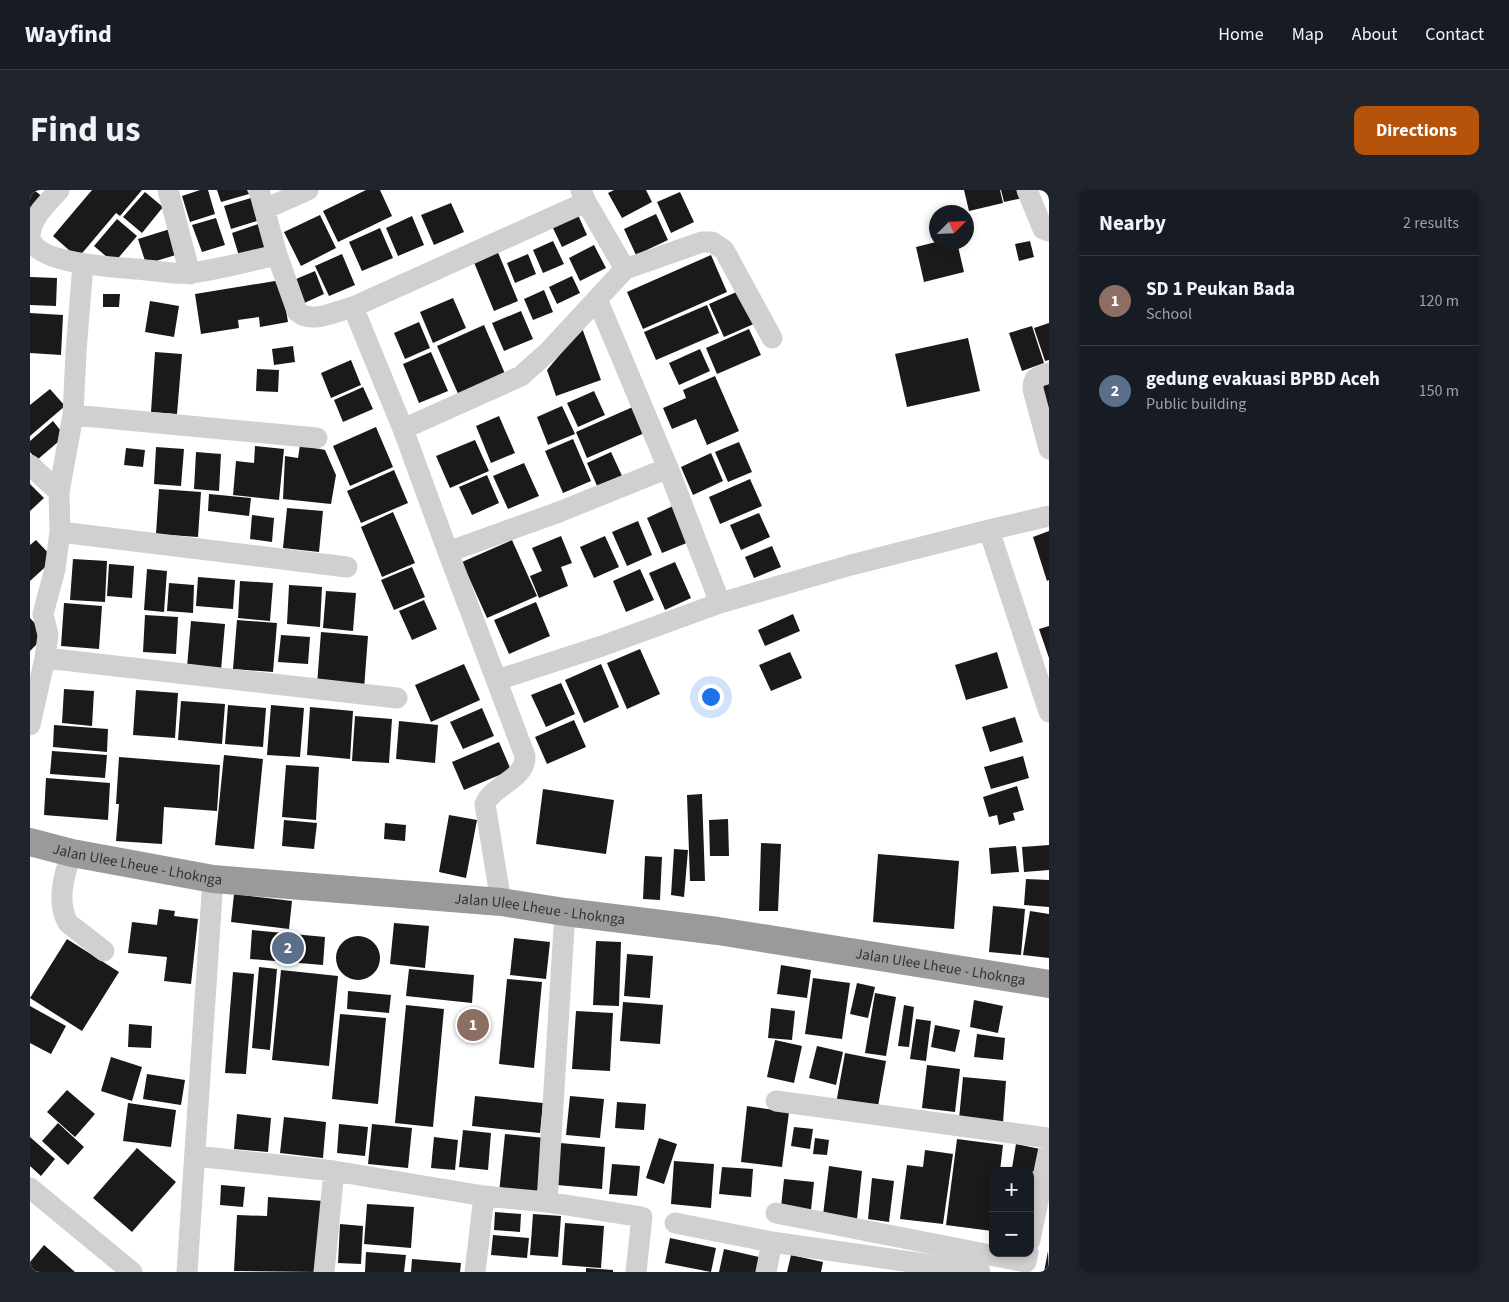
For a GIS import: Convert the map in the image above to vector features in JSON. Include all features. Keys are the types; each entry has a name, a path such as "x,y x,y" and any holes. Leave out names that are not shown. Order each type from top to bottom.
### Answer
{"highway":[{"name":"Jalan Ulee Lheue - Lhoknga","path":"30,842 72,853 213,879 501,902 718,931 1049,984"}],"street":[{"path":"59,190 35,217 30,227 30,238 36,248 48,255 83,264 190,274 277,255"},
{"path":"168,190 190,274"},
{"path":"308,190 262,200 277,255 297,311 301,316 318,317 353,307 583,196 625,269"},
{"path":"1028,190 1030,201 1043,229 1049,232"},
{"path":"403,429 521,376 549,351 625,269 692,245 712,242 724,250 772,338"},
{"path":"31,718 45,658 48,635 37,608 54,568 60,532 59,492 73,415 83,264"},
{"path":"597,299 668,468 720,603"},
{"path":"353,307 403,429 525,756 520,772 499,788 486,800 485,804 501,902"},
{"path":"1049,373 1036,378 1033,382 1033,390 1049,449"},
{"path":"73,415 317,438"},
{"path":"30,465 59,492"},
{"path":"448,552 559,512 668,468"},
{"path":"497,680 602,646 720,603 851,565 1049,516"},
{"path":"989,530 1048,704"},
{"path":"60,532 347,567"},
{"path":"45,658 397,698"},
{"path":"72,853 62,880 62,901 65,919 104,951"},
{"path":"187,1272 213,879"},
{"path":"547,1202 565,912"},
{"path":"776,1101 1049,1138"},
{"path":"1034,1221 1049,1148"},
{"path":"194,1156 334,1171 484,1196 547,1202 642,1217 636,1272"},
{"path":"324,1272 334,1171"},
{"path":"30,1188 132,1272"},
{"path":"475,1272 484,1196"},
{"path":"776,1213 989,1255"},
{"path":"675,1223 878,1265 980,1272"},
{"path":"766,1272 772,1242"},
{"path":"1000,1257 1026,1262 1027,1257"}],"building":[{"path":"30,190 34,190 44,198 30,215"},
{"path":"92,190 142,190 120,216 116,213 78,258 53,236"},
{"path":"200,190 208,190 215,214 190,222 182,196"},
{"path":"217,190 247,190 249,194 221,202"},
{"path":"366,190 380,190 392,216 338,242 323,211"},
{"path":"614,190 646,190 652,202 622,218 608,193"},
{"path":"964,190 1000,190 1003,203 974,210 974,205 968,205"},
{"path":"1001,190 1026,190 1028,197 1004,202"},
{"path":"145,192 163,207 142,233 123,217"},
{"path":"680,192 694,222 671,233 657,202"},
{"path":"251,198 257,221 231,229 224,206"},
{"path":"451,203 464,232 434,245 421,215"},
{"path":"656,214 668,240 636,255 624,229"},
{"path":"320,215 336,248 301,266 284,232"},
{"path":"578,215 587,235 562,247 552,226"},
{"path":"412,216 424,245 398,256 386,228"},
{"path":"216,218 225,245 202,252 192,225"},
{"path":"117,219 137,236 114,263 94,246"},
{"path":"261,223 269,247 239,256 232,233"},
{"path":"380,228 393,258 362,271 349,242"},
{"path":"170,229 179,254 146,264 138,239"},
{"path":"553,241 564,264 543,273 533,250"},
{"path":"1030,241 1034,257 1019,261 1015,244"},
{"path":"929,244 929,250 959,250 964,272 924,282 916,247"},
{"path":"594,245 606,268 580,281 569,258"},
{"path":"497,250 518,301 494,311 473,260"},
{"path":"342,254 355,285 329,296 315,266"},
{"path":"528,254 536,274 515,283 507,263"},
{"path":"711,255 727,292 643,329 627,292"},
{"path":"315,271 324,294 300,305 289,282"},
{"path":"572,276 580,293 557,304 549,287"},
{"path":"30,277 57,278 56,306 30,305"},
{"path":"281,280 288,322 260,327 259,317 238,320 239,328 201,334 195,294"},
{"path":"544,290 553,312 533,320 524,299"},
{"path":"741,290 756,323 724,337 709,304"},
{"path":"103,294 120,294 119,307 103,307"},
{"path":"453,298 466,328 433,343 420,312"},
{"path":"150,301 179,306 174,337 145,332"},
{"path":"707,305 719,333 656,360 644,332"},
{"path":"521,311 533,339 504,351 492,323"},
{"path":"30,313 63,315 61,355 30,353"},
{"path":"419,322 430,348 405,359 394,333"},
{"path":"1049,323 1049,360 1045,361 1034,328"},
{"path":"484,325 506,376 459,396 437,346"},
{"path":"1032,326 1044,363 1022,371 1009,333"},
{"path":"582,328 601,380 556,396 547,370"},
{"path":"749,329 761,355 717,374 706,348"},
{"path":"968,338 980,391 907,407 895,354"},
{"path":"293,346 295,362 274,365 272,349"},
{"path":"700,349 710,371 679,385 669,363"},
{"path":"155,352 182,354 177,414 151,412"},
{"path":"431,352 448,391 419,403 403,364"},
{"path":"351,360 361,385 331,398 321,373"},
{"path":"257,369 279,370 278,392 256,391"},
{"path":"715,376 739,431 707,445 696,419 672,429 663,408 686,398 683,390"},
{"path":"1049,384 1049,410 1041,386"},
{"path":"363,387 373,409 343,422 334,400"},
{"path":"50,389 65,406 30,436 30,405"},
{"path":"594,391 605,415 578,427 567,403"},
{"path":"562,406 575,434 548,445 537,417"},
{"path":"635,406 647,432 587,458 576,432"},
{"path":"499,416 515,453 491,463 476,426"},
{"path":"53,421 65,436 37,460 30,452 30,441"},
{"path":"376,427 393,467 350,486 333,446"},
{"path":"573,439 591,481 563,493 545,451"},
{"path":"475,440 489,471 450,488 436,456"},
{"path":"739,442 752,472 728,482 715,452"},
{"path":"300,445 325,450 336,475 331,504 283,499 285,456 298,458"},
{"path":"255,446 284,449 279,500 233,495 236,461 254,463"},
{"path":"156,447 184,449 181,486 154,484"},
{"path":"126,448 145,450 143,467 124,465"},
{"path":"196,452 221,454 219,491 194,489"},
{"path":"611,452 623,478 598,488 587,463"},
{"path":"711,453 723,481 693,495 681,467"},
{"path":"524,463 539,496 508,509 493,476"},
{"path":"394,470 408,503 361,523 347,491"},
{"path":"487,475 499,503 472,515 459,487"},
{"path":"750,479 762,506 720,524 709,497"},
{"path":"30,484 44,498 30,511"},
{"path":"159,489 201,492 198,537 156,534"},
{"path":"209,494 251,498 249,516 208,511"},
{"path":"673,506 689,542 662,553 647,518"},
{"path":"287,508 323,511 319,552 283,548"},
{"path":"393,512 415,563 382,577 361,527"},
{"path":"759,513 770,537 741,550 730,525"},
{"path":"252,515 274,518 272,542 250,539"},
{"path":"638,521 652,555 627,566 612,532"},
{"path":"1049,531 1049,580 1047,581 1033,537"},
{"path":"561,536 572,563 561,567 568,586 539,598 530,576 542,571 532,548"},
{"path":"605,536 619,567 594,578 580,547"},
{"path":"36,540 54,559 30,581 30,545"},
{"path":"512,540 537,596 487,618 462,562"},
{"path":"772,546 781,567 754,578 745,557"},
{"path":"73,559 107,561 105,602 70,600"},
{"path":"675,562 691,598 665,610 649,573"},
{"path":"109,564 134,566 132,598 107,596"},
{"path":"412,567 425,597 394,610 381,580"},
{"path":"147,569 167,571 164,612 144,610"},
{"path":"640,569 654,600 626,612 613,581"},
{"path":"198,577 235,580 233,609 196,606"},
{"path":"240,581 273,583 270,621 238,618"},
{"path":"169,583 194,585 193,613 167,611"},
{"path":"289,585 322,587 320,627 287,624"},
{"path":"326,591 356,593 353,631 323,628"},
{"path":"424,600 437,629 412,640 399,611"},
{"path":"536,602 550,636 509,654 494,620"},
{"path":"64,603 102,606 99,649 61,646"},
{"path":"793,614 800,631 765,646 758,630"},
{"path":"145,615 178,617 176,654 143,652"},
{"path":"30,618 46,635 30,651"},
{"path":"237,620 277,623 273,672 233,669"},
{"path":"191,621 225,624 221,670 187,667"},
{"path":"1049,626 1049,658 1039,629"},
{"path":"321,632 368,636 364,689 317,685"},
{"path":"281,635 310,637 308,664 278,662"},
{"path":"640,649 660,694 627,709 607,663"},
{"path":"790,652 802,678 771,691 759,665"},
{"path":"997,652 1008,688 966,700 955,665"},
{"path":"464,664 480,700 431,722 415,685"},
{"path":"601,664 619,707 584,723 565,680"},
{"path":"561,683 575,714 546,727 531,695"},
{"path":"64,689 94,691 92,726 62,723"},
{"path":"136,690 178,693 175,738 133,735"},
{"path":"181,701 225,704 222,744 178,740"},
{"path":"228,705 266,708 263,747 225,744"},
{"path":"271,705 304,708 300,757 267,755"},
{"path":"310,707 353,711 350,759 307,755"},
{"path":"482,708 494,736 463,749 450,722"},
{"path":"355,716 392,719 389,763 352,761"},
{"path":"1015,717 1023,742 990,752 982,727"},
{"path":"574,720 586,747 547,764 535,737"},
{"path":"399,721 438,725 435,763 396,759"},
{"path":"54,725 108,729 107,752 53,747"},
{"path":"499,742 511,770 464,790 452,762"},
{"path":"52,751 107,755 105,778 50,774"},
{"path":"224,755 263,759 254,849 215,845"},
{"path":"1023,756 1029,778 991,789 984,767"},
{"path":"119,757 220,765 217,811 164,807 162,844 116,841 119,804 116,804"},
{"path":"286,765 319,767 316,820 282,817"},
{"path":"46,778 110,783 108,820 44,815"},
{"path":"1017,786 1024,810 1013,813 1015,820 999,825 997,815 989,817 983,797"},
{"path":"543,789 614,800 606,854 536,844"},
{"path":"702,794 705,881 690,881 687,795"},
{"path":"449,815 477,820 466,878 439,872"},
{"path":"728,819 729,856 710,856 709,820"},
{"path":"284,820 317,823 314,849 282,846"},
{"path":"385,823 406,825 405,841 384,839"},
{"path":"761,843 781,844 778,911 759,911"},
{"path":"1049,845 1049,870 1024,872 1022,847"},
{"path":"1016,846 1019,872 991,874 989,848"},
{"path":"674,849 688,850 684,897 671,895"},
{"path":"878,854 959,861 954,929 873,922"},
{"path":"645,856 662,857 660,900 643,899"},
{"path":"1026,879 1049,880 1049,907 1024,905"},
{"path":"234,894 292,901 289,929 231,922"},
{"path":"993,906 1025,909 1021,955 989,952"},
{"path":"159,909 175,911 174,916 198,919 191,984 164,981 167,957 128,953 132,922 157,925"},
{"path":"1030,911 1049,914 1049,958 1023,955"},
{"path":"394,923 429,926 425,968 390,964"},
{"path":"252,930 325,937 323,965 250,959"},
{"path":"362,936 374,942 379,949 379,967 374,974 367,979 354,980 346,977 339,970 336,954 339,946 346,939"},
{"path":"514,938 550,942 546,979 510,975"},
{"path":"67,939 119,972 82,1031 30,998"},
{"path":"596,941 621,942 619,1006 593,1005"},
{"path":"627,954 653,956 650,998 624,996"},
{"path":"781,965 811,970 807,998 777,994"},
{"path":"259,967 277,969 270,1050 252,1048"},
{"path":"409,969 474,975 472,1003 406,996"},
{"path":"281,970 338,976 329,1066 272,1060"},
{"path":"233,972 254,974 246,1074 225,1073"},
{"path":"813,978 850,983 842,1039 805,1034"},
{"path":"507,979 542,982 534,1068 499,1064"},
{"path":"857,983 875,987 868,1018 850,1014"},
{"path":"348,991 391,995 389,1013 347,1009"},
{"path":"875,993 896,997 886,1056 865,1053"},
{"path":"974,1000 1003,1006 998,1033 970,1027"},
{"path":"623,1002 663,1005 660,1044 620,1041"},
{"path":"406,1005 444,1009 433,1127 395,1123"},
{"path":"904,1005 914,1007 909,1047 898,1046"},
{"path":"30,1006 66,1026 51,1054 30,1043"},
{"path":"771,1008 795,1011 792,1040 768,1038"},
{"path":"576,1011 613,1013 610,1071 572,1069"},
{"path":"340,1014 386,1018 378,1104 332,1099"},
{"path":"916,1019 931,1021 926,1061 910,1059"},
{"path":"129,1024 152,1026 151,1048 128,1047"},
{"path":"935,1025 960,1030 955,1052 931,1047"},
{"path":"977,1034 1005,1038 1003,1060 974,1057"},
{"path":"775,1040 802,1046 794,1083 767,1077"},
{"path":"817,1046 843,1052 836,1085 809,1078"},
{"path":"845,1053 886,1061 877,1112 836,1104"},
{"path":"111,1057 142,1067 132,1101 101,1091"},
{"path":"927,1065 960,1069 955,1112 922,1108"},
{"path":"147,1074 185,1080 181,1105 143,1099"},
{"path":"963,1077 1006,1081 1003,1123 959,1119"},
{"path":"67,1090 95,1114 75,1137 47,1112"},
{"path":"475,1096 543,1103 540,1133 472,1126"},
{"path":"570,1096 604,1099 600,1138 566,1135"},
{"path":"617,1102 646,1104 644,1130 615,1128"},
{"path":"128,1103 176,1110 171,1147 123,1141"},
{"path":"747,1106 789,1112 782,1167 741,1162"},
{"path":"237,1114 271,1118 268,1152 234,1149"},
{"path":"284,1117 326,1122 323,1158 280,1153"},
{"path":"58,1123 84,1147 68,1165 42,1141"},
{"path":"339,1124 368,1127 365,1156 337,1153"},
{"path":"372,1124 412,1128 408,1168 368,1164"},
{"path":"794,1127 813,1129 810,1149 791,1146"},
{"path":"463,1130 491,1133 488,1170 459,1167"},
{"path":"505,1134 545,1138 539,1197 499,1193"},
{"path":"30,1137 55,1159 41,1176 30,1166"},
{"path":"434,1137 458,1140 455,1170 431,1168"},
{"path":"659,1138 677,1144 664,1184 646,1178"},
{"path":"815,1138 829,1140 827,1155 813,1154"},
{"path":"957,1139 1003,1145 1000,1167 989,1167 989,1231 946,1225"},
{"path":"560,1143 605,1147 602,1189 557,1185"},
{"path":"1016,1144 1045,1150 1041,1173 1034,1172 1034,1167 1012,1167"},
{"path":"137,1148 176,1182 132,1232 93,1198"},
{"path":"925,1150 953,1154 943,1224 900,1219 907,1165 923,1167"},
{"path":"674,1161 714,1164 711,1208 671,1204"},
{"path":"612,1164 640,1166 637,1196 609,1194"},
{"path":"829,1166 862,1171 857,1219 823,1215"},
{"path":"722,1167 753,1169 751,1197 719,1194"},
{"path":"872,1178 894,1181 889,1222 868,1219"},
{"path":"784,1179 814,1182 811,1210 781,1207"},
{"path":"221,1185 245,1187 243,1207 220,1205"},
{"path":"268,1197 324,1201 320,1272 234,1271 237,1215 267,1216"},
{"path":"367,1204 414,1207 411,1248 364,1244"},
{"path":"495,1212 521,1214 520,1232 494,1230"},
{"path":"533,1214 561,1216 558,1257 530,1255"},
{"path":"565,1223 604,1226 601,1268 562,1265"},
{"path":"340,1224 363,1226 361,1264 338,1263"},
{"path":"493,1235 529,1238 527,1258 491,1255"},
{"path":"670,1238 716,1248 711,1272 665,1263"},
{"path":"44,1245 75,1272 30,1272 30,1262"},
{"path":"724,1249 759,1257 756,1272 719,1272"},
{"path":"1048,1251 1049,1272 1044,1272"},
{"path":"366,1252 406,1255 404,1272 365,1272"},
{"path":"791,1255 823,1262 821,1272 787,1272"},
{"path":"412,1259 461,1263 460,1272 411,1272"},
{"path":"586,1268 613,1270 613,1272 586,1272"}],"place":[{"name":"gedung evakuasi BPBD Aceh","path":"288,948"},
{"name":"SD 1 Peukan Bada","path":"473,1025"}]}
